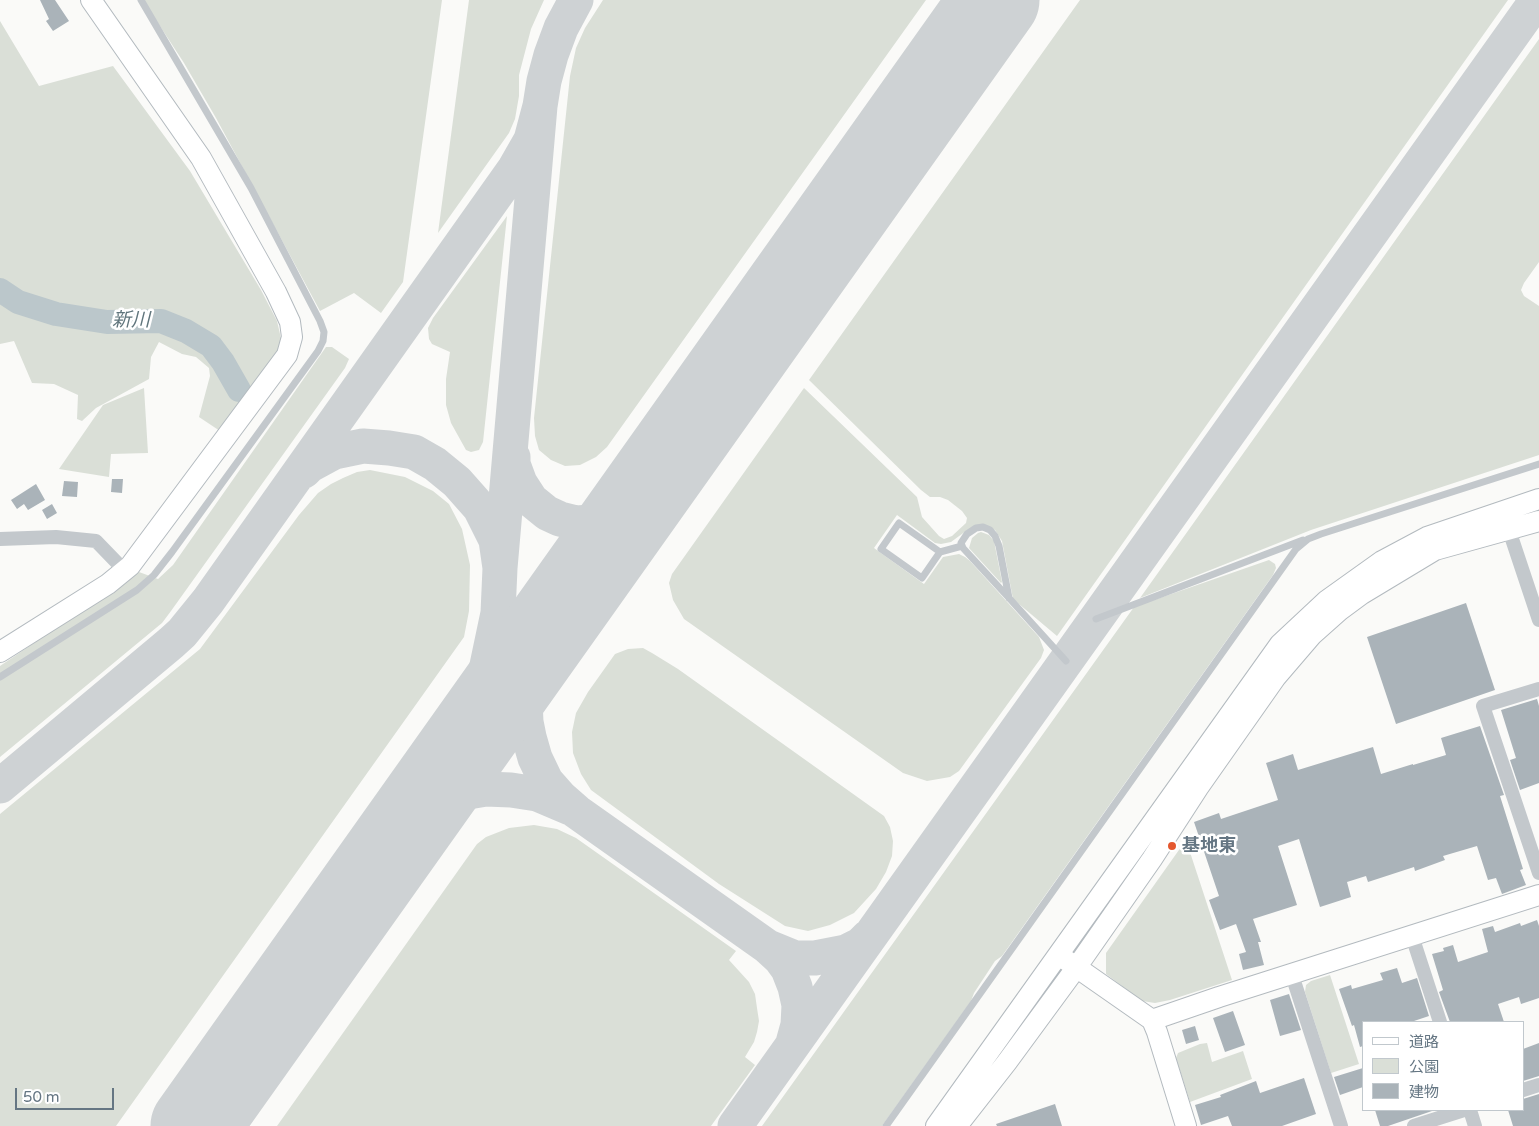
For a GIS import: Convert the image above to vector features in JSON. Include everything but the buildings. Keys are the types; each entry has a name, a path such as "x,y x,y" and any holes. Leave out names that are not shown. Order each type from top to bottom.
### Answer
{"street":[{"path":"0,652 108,584 138,556 287,355 292,337 290,322 276,292 201,158 91,0"},
{"path":"936,1126 1280,644 1326,601 1382,561 1427,537 1539,499"},
{"path":"957,1126 1076,968 1152,859 1198,788 1276,678 1312,635 1362,594 1435,550 1539,521"},
{"path":"1510,530 1539,620"},
{"path":"0,539 56,537 96,541 125,570"},
{"path":"1539,688 1483,706 1539,873"},
{"path":"1152,1020 1539,895"},
{"path":"1412,936 1440,1021"},
{"path":"1059,955 1152,1020 1186,1126"},
{"path":"1292,974 1341,1126"},
{"path":"1524,1090 1539,1085"},
{"path":"1414,1126 1461,1111"},
{"path":"1470,1111 1475,1126"}],"lane":[{"path":"0,677 137,590 154,575 323,342 324,332 320,321 252,188 141,0"},
{"path":"1096,619 1308,538 1539,464"},
{"path":"940,552 899,523 881,549 922,578 940,552 962,546"},
{"path":"1009,598 999,546 995,536 990,530 983,527 976,528 967,534 961,543 962,546 1009,598 1066,661"},
{"path":"886,1126 1285,563 1308,538"}],"green space":[{"path":"143,0 442,0 403,282 381,313 354,293 320,311 216,118 184,63"},
{"path":"469,0 544,0 531,29 519,75 519,96 515,119 509,133 438,233"},
{"path":"603,0 926,0 607,447 596,457 580,465 565,466 551,460 539,450 535,436 534,418 570,76 576,48 585,28"},
{"path":"1080,0 1508,0 1057,636 1013,599 1002,541 995,530 977,525 951,542 941,544 935,543 897,515 874,548 924,584 943,557 959,554 965,557 1039,637 1044,650 1041,658 959,771 950,777 927,781 903,773 684,619 673,600 669,583 672,574 804,388 917,497 922,517 939,536 944,539 952,536 966,523 967,518 962,511 948,500 940,497 930,497 921,490 809,380"},
{"path":"0,21 39,86 113,66 190,171 261,290 277,321 283,347 220,431 199,417 210,376 209,368 196,357 182,354 159,342 151,357 149,379 96,408 82,421 77,419 78,395 54,384 32,383 14,341 0,344"},
{"path":"1539,39 1539,262 1521,290 1524,296 1539,306 1539,455 1311,530 1140,598"},
{"path":"507,216 483,442 479,450 471,452 466,450 451,423 446,405 446,379 450,352 432,344 429,339 428,328 433,318"},
{"path":"326,347 332,347 349,359 345,368 162,623 0,757 0,666 139,572 158,579 173,565"},
{"path":"144,388 148,453 111,454 109,477 59,469 103,405"},
{"path":"370,470 405,477 433,491 449,504 462,529 470,565 469,611 464,637 116,1126 0,1126 0,814 200,649 299,515 318,493 343,478 357,472"},
{"path":"981,532 989,535 994,541 1001,583 969,548 972,538"},
{"path":"1269,560 1275,564 1276,568 1273,575 1002,956 995,961 974,993 971,1001 882,1126 762,1126 1134,607"},
{"path":"643,648 678,669 884,816 890,827 893,841 892,856 886,872 876,889 854,913 830,925 808,931 785,926 719,884 591,790 581,774 573,753 572,732 576,713 588,692 615,654 628,649"},
{"path":"534,825 557,829 576,838 736,951 729,960 749,982 755,994 759,1021 754,1042 745,1057 755,1065 711,1126 277,1126 477,844 486,837 509,828"},
{"path":"1186,840 1232,980 1170,1000 1155,1003 1142,1001 1106,974 1106,953"},
{"path":"1330,975 1359,1064 1331,1073 1305,992 1306,985 1311,981"},
{"path":"1207,1043 1212,1062 1243,1051 1252,1079 1190,1102 1176,1058 1178,1053"}],"waterway":[{"name":"新川","path":"0,290 18,302 56,314 107,322 161,321 186,331 211,346 223,362 239,390"}],"taxiway":[{"path":"500,568 540,106 551,55 561,28 576,0"},
{"path":"735,1126 1537,0"},
{"path":"0,786 171,643 182,633 208,601 515,168 531,140 540,106"},
{"path":"304,471 310,465 334,452 363,446 414,452 435,464 457,482 480,508 496,540 500,568 498,613 478,708 452,764"},
{"path":"513,457 513,464 520,483 531,500 547,513 576,523 613,518 625,512 652,483"},
{"path":"554,620 539,655 525,701 529,737 535,758 546,781 577,812 768,947 780,958 788,969 799,1005 798,1025 793,1043"},
{"path":"386,857 428,816 445,804 468,792 486,789 537,794 570,808"},
{"path":"768,947 795,958 815,958 846,952 860,945 867,938"}],"runway":[{"path":"195,1126 995,0"}],"place":[{"name":"基地東","path":"1172,846"}]}
